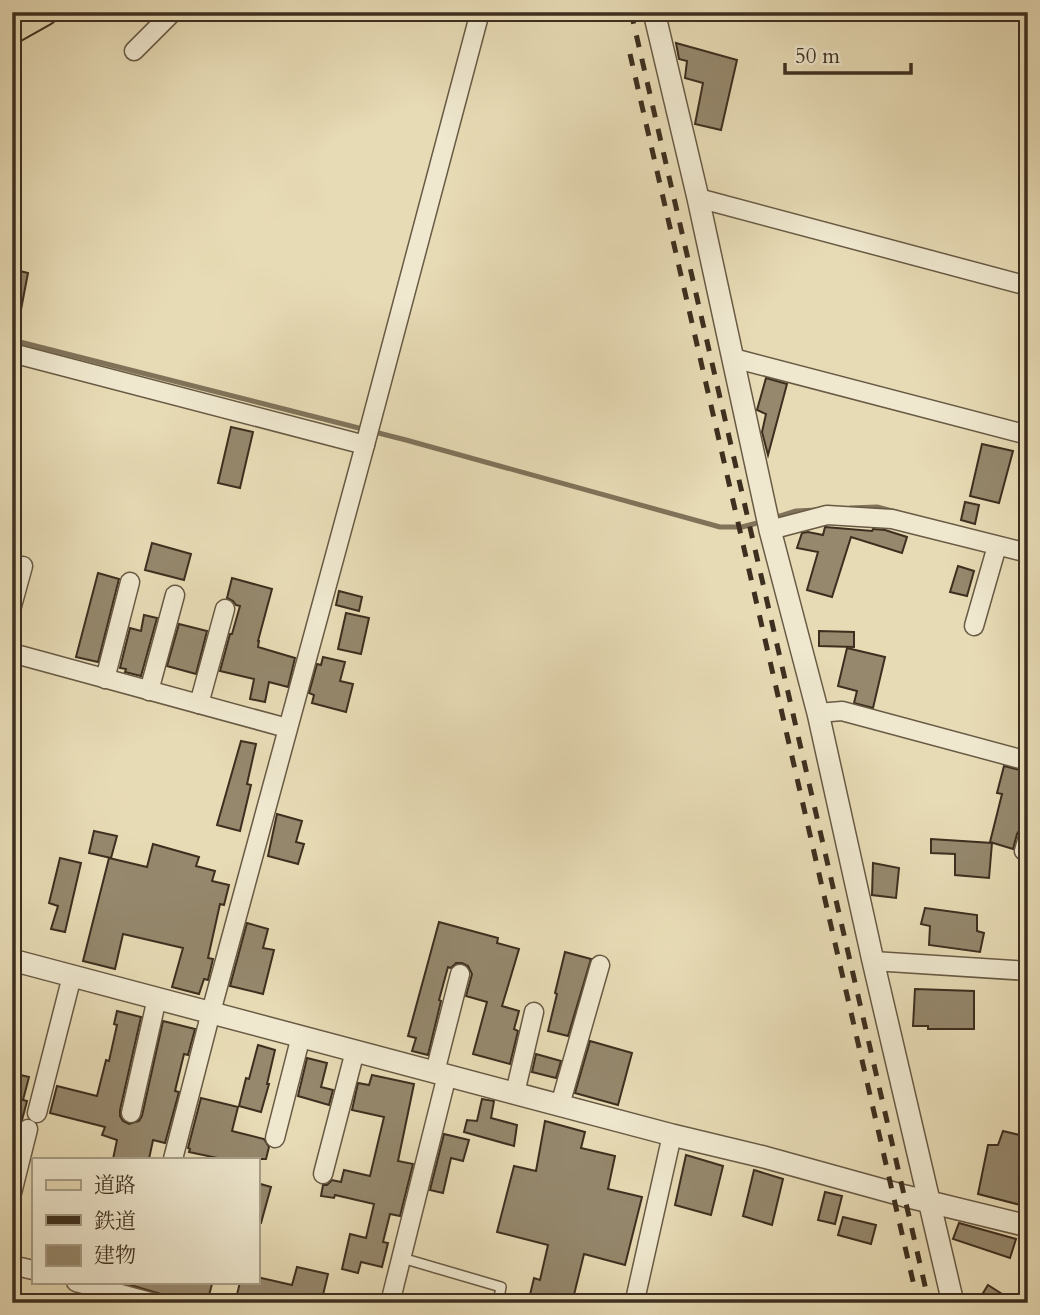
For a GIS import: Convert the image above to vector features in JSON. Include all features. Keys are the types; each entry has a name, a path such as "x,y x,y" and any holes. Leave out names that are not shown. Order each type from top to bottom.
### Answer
{"main road":[{"path":"12,30 44,12"}],"street":[{"path":"134,51 173,12"},
{"path":"173,1158 480,12"},
{"path":"654,12 698,198 769,530 818,713 953,1303"},
{"path":"698,198 1028,286"},
{"path":"12,353 365,445"},
{"path":"733,358 1028,435"},
{"path":"769,530 827,515 892,519 1028,554"},
{"path":"974,626 997,546"},
{"path":"12,606 23,566"},
{"path":"105,678 130,582"},
{"path":"149,691 175,595"},
{"path":"199,704 225,609"},
{"path":"12,653 287,728"},
{"path":"818,713 842,711 1028,761"},
{"path":"12,960 672,1135 1028,1226"},
{"path":"873,961 1028,971"},
{"path":"560,1105 600,965"},
{"path":"390,1303 402,1258 460,974"},
{"path":"12,1193 72,976"},
{"path":"131,1113 157,998"},
{"path":"515,1093 534,1013"},
{"path":"275,1138 301,1036"},
{"path":"323,1174 355,1051"},
{"path":"645,1303 635,1300 672,1135"},
{"path":"12,1265 32,1270"},
{"path":"85,1284 142,1296"}],"lane":[{"path":"402,1258 501,1287 498,1303"}],"building":[{"path":"676,43 737,60 721,130 695,124 703,83 685,78 687,61 679,59"},
{"path":"12,269 28,273 19,320 12,320"},
{"path":"766,378 787,384 768,455 762,432 766,414 757,410"},
{"path":"231,427 253,432 240,488 218,483"},
{"path":"982,444 1013,451 999,503 970,496"},
{"path":"965,502 979,505 975,524 961,520"},
{"path":"825,527 885,530 907,537 902,553 851,537 832,597 807,590 818,552 797,548 802,533 823,535"},
{"path":"152,543 191,554 184,580 145,570"},
{"path":"958,566 974,571 967,596 950,592"},
{"path":"98,573 119,579 98,662 76,657"},
{"path":"232,578 272,589 258,647 295,658 288,687 269,682 265,702 250,699 254,679 220,671 240,606 227,598"},
{"path":"339,591 362,597 359,611 336,605"},
{"path":"346,613 369,618 361,654 338,649"},
{"path":"144,615 157,618 141,676 120,668 130,628 141,631"},
{"path":"179,624 207,631 196,674 167,666"},
{"path":"819,631 854,632 854,647 819,646"},
{"path":"847,648 885,657 873,708 854,703 857,691 838,686"},
{"path":"323,657 345,662 340,681 353,684 346,712 312,703 314,695 309,693 317,664 321,665"},
{"path":"241,741 256,744 247,784 251,785 240,831 217,825"},
{"path":"1004,766 1028,772 1028,803 1013,849 990,842 1002,794 997,793"},
{"path":"277,814 302,821 296,842 304,844 298,864 268,856"},
{"path":"94,831 117,836 111,858 89,853"},
{"path":"931,839 992,843 989,878 955,875 955,854 931,853"},
{"path":"153,844 199,857 196,866 215,871 212,881 229,885 224,905 220,904 208,958 213,959 208,980 204,979 199,994 172,987 183,948 123,934 115,969 83,961 109,858 147,867"},
{"path":"60,858 81,863 65,932 51,929 58,906 49,903"},
{"path":"873,863 899,868 896,898 872,895"},
{"path":"925,908 977,915 977,931 984,933 980,952 929,945 930,926 921,924"},
{"path":"439,922 498,938 497,943 519,949 502,1006 519,1011 514,1029 518,1031 510,1064 473,1054 487,1002 466,996 472,974 468,966 462,963 448,967 428,1055 412,1051 416,1038 408,1036"},
{"path":"247,923 268,929 263,948 274,950 263,994 230,986"},
{"path":"565,952 591,959 568,1036 548,1031"},
{"path":"915,989 974,991 974,1029 928,1029 928,1026 913,1026"},
{"path":"117,1011 141,1017 120,1110 123,1121 129,1124 139,1121 142,1116 163,1021 195,1029 188,1055 184,1054 175,1091 179,1092 165,1143 153,1140 149,1158 113,1158 117,1140 102,1135 105,1127 50,1113 57,1086 97,1096 106,1060 109,1061 117,1025 114,1024"},
{"path":"590,1041 632,1053 618,1105 575,1093"},
{"path":"258,1045 275,1050 261,1112 239,1106"},
{"path":"536,1054 561,1061 556,1078 532,1072"},
{"path":"307,1058 327,1063 321,1087 333,1090 329,1105 298,1096"},
{"path":"12,1073 29,1077 23,1100 27,1101 14,1139 12,1139"},
{"path":"372,1075 414,1084 398,1161 413,1164 400,1216 390,1214 383,1242 388,1243 382,1267 361,1262 358,1273 342,1269 350,1234 366,1238 374,1204 335,1195 334,1198 321,1196 323,1185 332,1180 341,1182 344,1170 370,1176 384,1117 352,1110 358,1083 369,1085"},
{"path":"201,1098 238,1107 232,1131 264,1139 269,1147 266,1159 217,1158 189,1152"},
{"path":"482,1099 494,1101 491,1118 517,1125 514,1146 464,1132 467,1120 477,1121"},
{"path":"545,1121 585,1132 581,1148 615,1156 608,1189 642,1197 625,1265 584,1254 572,1303 528,1303 534,1278 540,1280 548,1245 497,1232 514,1166 536,1171"},
{"path":"1003,1131 1028,1137 1028,1207 978,1194 988,1145 998,1145"},
{"path":"444,1134 469,1140 463,1161 451,1158 443,1193 430,1190"},
{"path":"686,1155 723,1166 711,1215 675,1205"},
{"path":"754,1170 783,1179 772,1225 743,1216"},
{"path":"259,1184 271,1187 259,1223"},
{"path":"825,1192 842,1196 835,1224 818,1220"},
{"path":"843,1217 876,1225 871,1244 838,1235"},
{"path":"959,1223 1016,1239 1010,1258 953,1239"},
{"path":"297,1267 328,1274 322,1299 310,1296 309,1303 283,1303 261,1297 260,1303 235,1303 240,1284 259,1284 259,1277 292,1285"},
{"path":"127,1284 212,1284 207,1303 191,1303"},
{"path":"988,1285 1016,1303 977,1303"}],"waterway":[{"path":"12,340 406,440 720,527 742,527 761,522"},
{"path":"850,508 877,507 896,512"},
{"path":"774,518 796,511 816,510"}],"railway":[{"path":"631,12 929,1303"},
{"path":"630,54 918,1303"}]}
